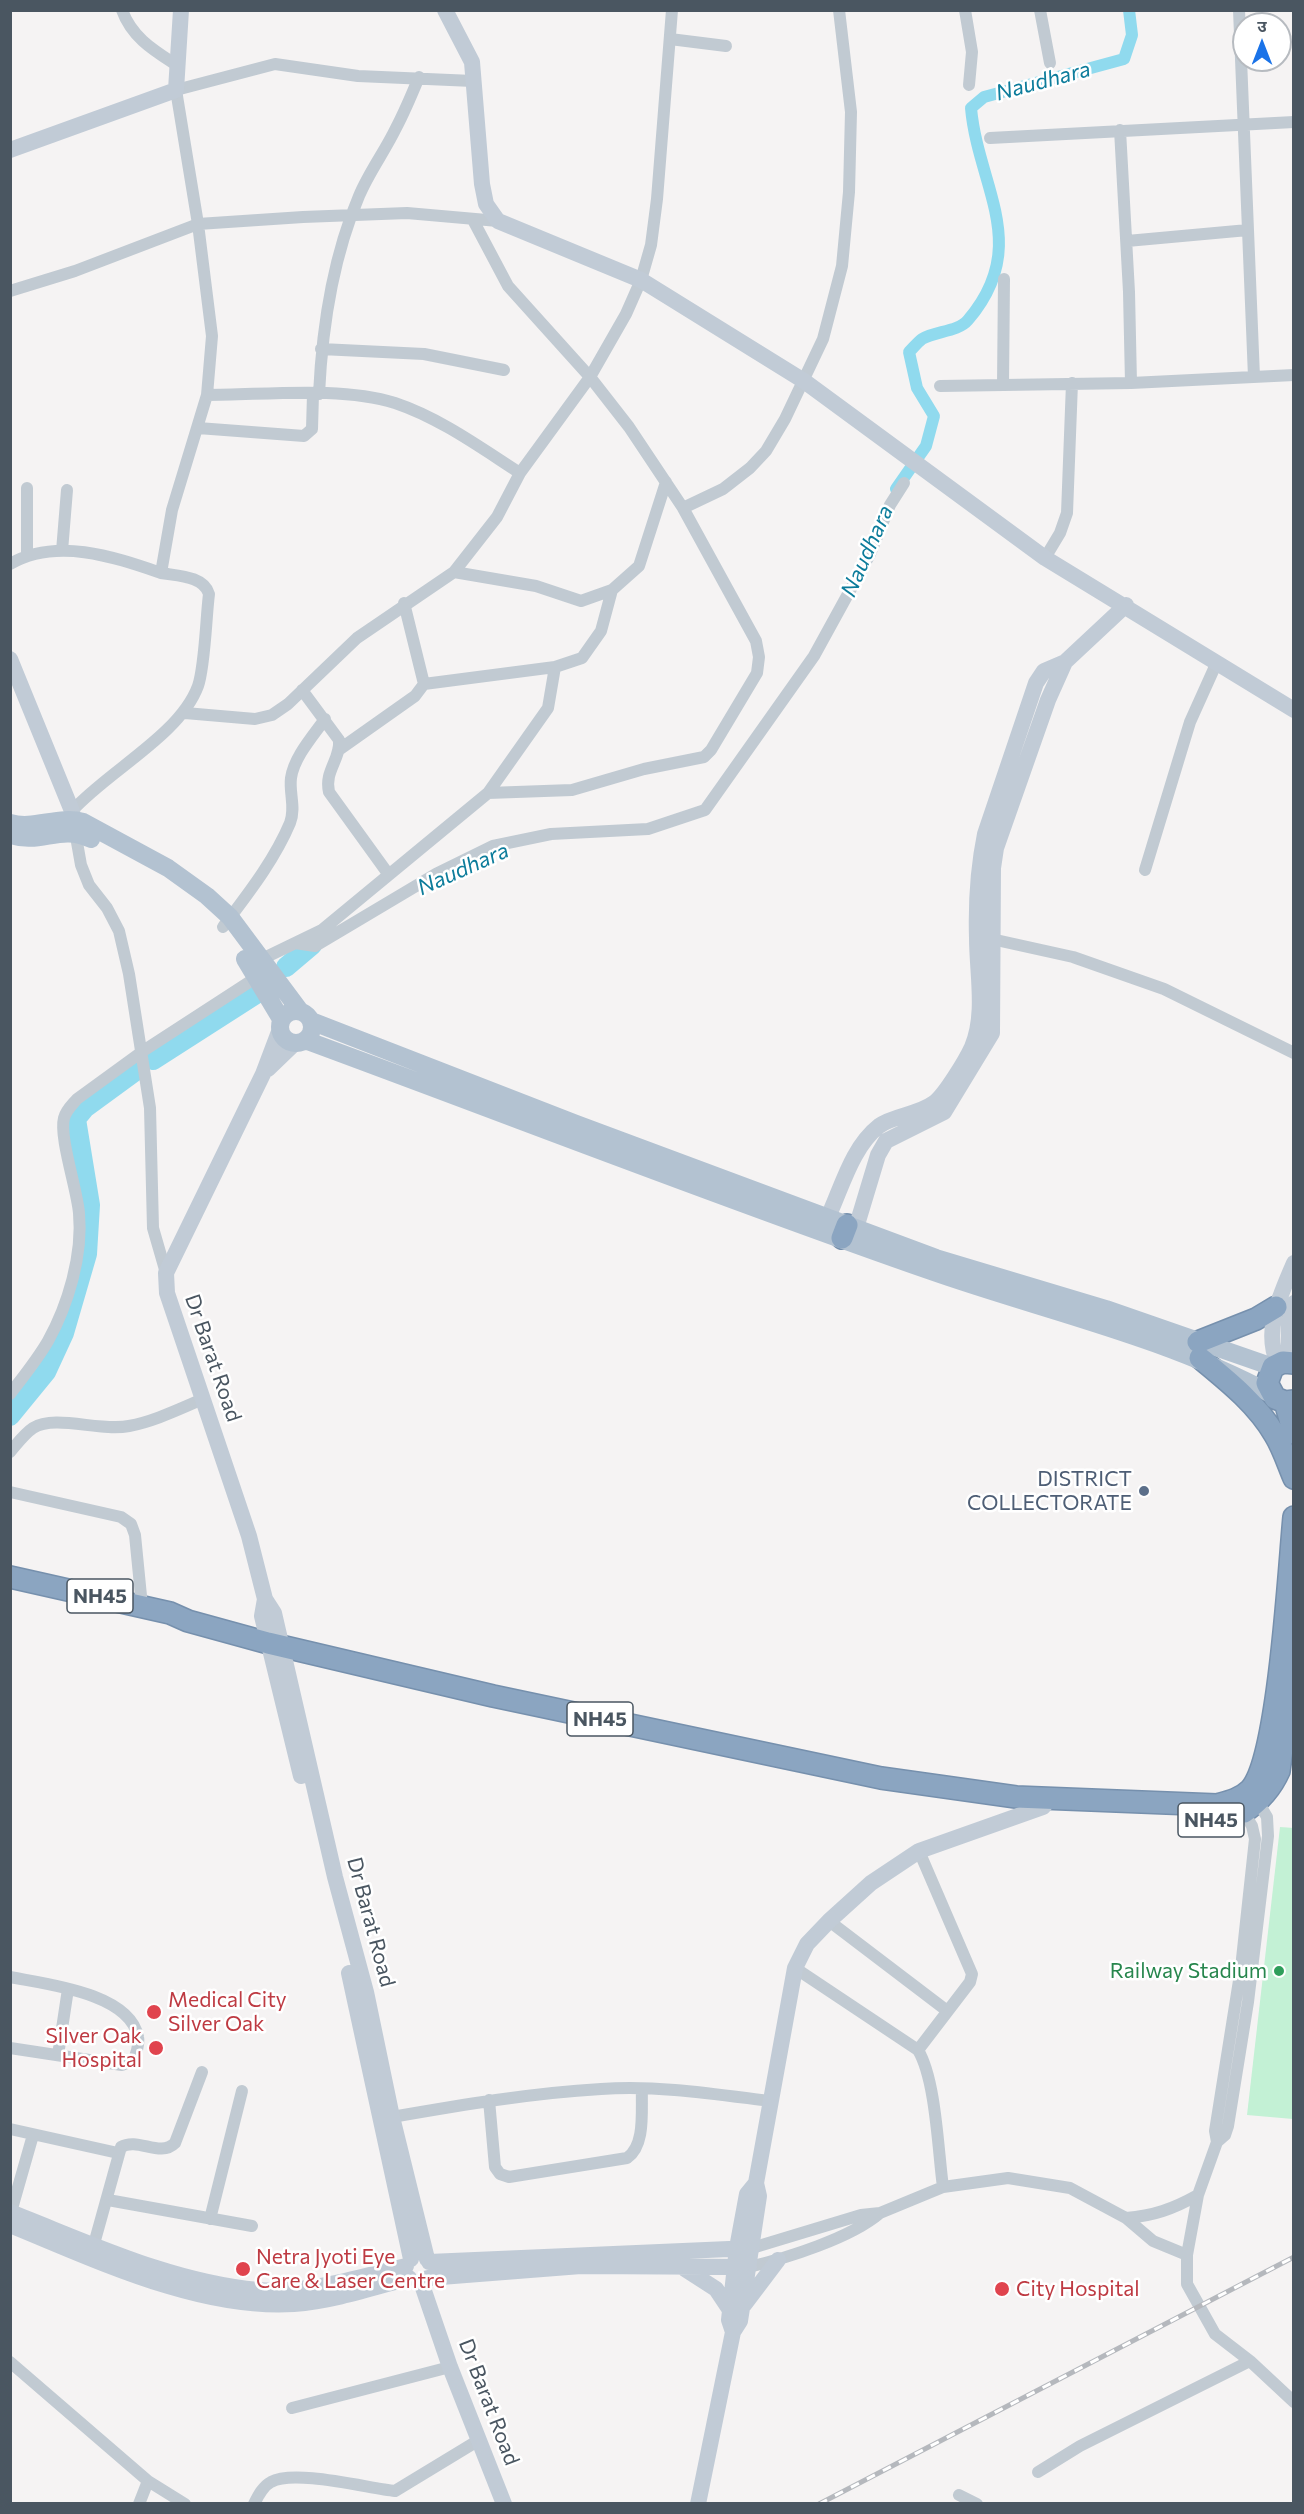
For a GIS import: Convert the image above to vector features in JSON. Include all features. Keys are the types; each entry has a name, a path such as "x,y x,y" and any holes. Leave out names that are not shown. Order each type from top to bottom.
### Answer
{"highway":[{"path":"1285,1305 1199,1350 1261,1414 1276,1436 1293,1478"},
{"path":"1283,1364 1267,1377 1283,1399 1293,1433"},
{"name":"NH45","path":"1247,1801 1264,1764 1270,1738 1293,1517"},
{"name":"NH45","path":"10,1577 170,1612 188,1621 275,1645 525,1703 869,1775 1047,1802 1186,1806 1247,1801 1279,1771 1293,1664"},
{"name":"NH45","path":"10,1591 171,1622 188,1621"}],"main road":[{"path":"12,828 73,821 226,922 259,968 306,1016 312,1032 300,1042"},
{"path":"259,968 285,1039 300,1042 936,1258 1106,1309 1199,1350 1283,1399"},
{"path":"280,1024 289,1012 306,1016 843,1227"},
{"path":"1199,1350 1283,1364"}],"street":[{"path":"122,10 126,21 147,46 178,66"},
{"path":"162,573 172,510 207,395 212,336 198,224 176,90 181,10"},
{"path":"445,10 471,62 482,184 486,204 498,221"},
{"path":"185,712 255,719 272,715 357,638 404,603 454,572 497,517 520,473 590,377 626,314 641,280 651,245 657,199 672,10"},
{"path":"683,508 723,489 750,468 766,451 804,381 823,339 833,305 845,234 851,112 840,10"},
{"path":"965,10 972,52 969,85"},
{"path":"1040,10 1050,63"},
{"path":"1239,10 1254,377"},
{"path":"670,39 726,46"},
{"path":"10,150 176,90 275,63 358,76 473,81"},
{"path":"198,428 304,436 312,429 321,349 332,290 352,215 359,196 396,128 419,77"},
{"path":"990,138 1293,122"},
{"path":"1120,130 1127,241 1131,383"},
{"path":"10,291 75,271 198,224 407,213 498,221 641,280 804,381 1045,558 1126,605 1293,710"},
{"path":"473,220 508,286 590,377 629,427 666,482 683,508 756,641 759,657 757,673 711,750 704,757 644,769 572,790 488,793"},
{"path":"1127,241 1248,230"},
{"path":"1003,385 1004,279"},
{"path":"321,349 424,354 504,370"},
{"path":"940,386 1131,383 1293,375"},
{"path":"1045,558 1060,533 1066,513 1072,384"},
{"path":"207,395 316,394 361,396 395,403 427,417 520,473"},
{"path":"454,572 536,586 581,601 612,590 639,566 666,482"},
{"path":"295,943 315,946 436,874 493,846 551,834 648,829 705,810 814,656 870,554 890,505 904,483"},
{"path":"27,488 27,555"},
{"path":"62,551 67,490"},
{"path":"10,564 27,555 62,551 91,552 162,573 200,581 207,586 209,594 199,684 185,712 89,793 73,821"},
{"path":"389,875 329,792 328,775 340,749 415,696 424,684 555,667 582,658 601,631 612,590"},
{"path":"404,603 424,684"},
{"path":"843,1227 856,1154 868,1137 881,1125 934,1103 971,1049 978,1031 980,1012 977,936 980,859 985,834 1036,683 1044,671 1065,662 1126,605"},
{"path":"10,659 73,821 81,865 89,885 107,908 119,931 143,1051 150,1108 153,1228 166,1273"},
{"path":"843,1227 886,1141 944,1112 988,1044 994,1019 993,868 996,848 1048,700 1065,662"},
{"path":"1145,870 1190,722 1217,662"},
{"path":"10,1394 48,1341 67,1297 78,1251 80,1226 78,1196 64,1119 77,1099 295,943 322,930 488,793 549,708 555,667"},
{"path":"302,690 339,740 340,749"},
{"path":"226,922 279,845 291,821 293,806 290,779 294,764 325,719"},
{"path":"977,936 1073,957 1164,989 1293,1053"},
{"name":"Dr Barat Road","path":"280,1024 263,1074 166,1273 167,1293 249,1536 265,1599 262,1616 275,1645 371,2012 419,2269"},
{"name":"Dr Barat Road","path":"263,1074 300,1042"},
{"path":"1283,1364 1270,1341 1285,1305 1293,1263"},
{"path":"10,1452 31,1429 43,1423 57,1422 96,1428 128,1427 156,1419 203,1399"},
{"path":"10,1492 121,1517 131,1524 135,1535 142,1606"},
{"name":"Dr Barat Road","path":"275,1645 419,2269 450,2367 504,2504"},
{"path":"1247,1801 1267,1817 1268,1836 1259,1916 1228,2126 1225,2135 1217,2142 1198,2195 1187,2255 1187,2284 1215,2334 1250,2361 1293,2402"},
{"path":"1217,2142 1215,2131 1241,1968 1255,1839 1247,1801"},
{"path":"736,2309 744,2248 747,2194 756,2183 795,1968 807,1944 871,1883 919,1851 1047,1802"},
{"path":"918,2050 946,2010 970,1982 972,1974 919,1851"},
{"path":"829,1922 946,2010"},
{"path":"795,1968 918,2050 925,2061 929,2082 943,2187"},
{"path":"10,1977 96,1996 116,2007 132,2023 138,2037 134,2060 122,2065 10,2048"},
{"path":"58,2055 68,1989"},
{"path":"94,2244 108,2200 118,2153 126,2144 165,2150 170,2148 175,2143 202,2073"},
{"path":"392,2117 489,2100 602,2088 679,2089 771,2101"},
{"path":"489,2100 495,2167 500,2174 509,2177 627,2158 636,2152 639,2140 642,2089"},
{"path":"210,2219 242,2091"},
{"path":"10,2129 118,2153"},
{"path":"33,2135 11,2212 152,2267 209,2282 259,2290 305,2288 419,2269 744,2248 861,2215 880,2213 943,2187 1008,2178 1070,2188 1126,2218 1153,2241 1187,2255"},
{"path":"1126,2218 1151,2216 1175,2208 1198,2195"},
{"path":"108,2200 252,2226"},
{"path":"10,2225 143,2277 192,2292 252,2303 294,2304 317,2300 419,2269 581,2266 742,2268 778,2260 867,2224 880,2213"},
{"path":"736,2309 778,2260"},
{"path":"681,2267 716,2289 736,2309 740,2321 733,2332 698,2504"},
{"path":"1038,2472 1080,2446 1250,2361"},
{"path":"10,2362 148,2481 185,2504"},
{"path":"292,2408 450,2367"},
{"path":"254,2504 264,2487 280,2479 328,2480 394,2491 479,2440"},
{"path":"139,2504 148,2481"},
{"path":"959,2496 977,2504"}],"green space":[{"name":"Railway Stadium","path":"1280,1827 1294,1828 1293,2119 1247,2115"}],"waterway":[{"name":"Naudhara","path":"896,489 926,446 934,416 917,388 909,352 922,339 964,324 987,293 996,266 999,241 996,216 971,108 984,97 1124,59 1132,35 1129,10"},
{"path":"286,967 312,945"},
{"path":"153,1060 256,994"},
{"path":"10,1416 46,1372 64,1333 87,1254 90,1205 76,1119 85,1108 137,1070"}],"railway":[{"path":"819,2504 1294,2257"}],"place":[{"name":"DISTRICT COLLECTORATE","path":"1144,1491"},
{"name":"Railway Stadium","path":"1279,1971"},
{"name":"Medical City Silver Oak","path":"154,2012"},
{"name":"Silver Oak Hospital","path":"156,2048"},
{"name":"Netra Jyoti Eye Care & Laser Centre","path":"243,2269"},
{"name":"City Hospital","path":"1002,2289"}]}
